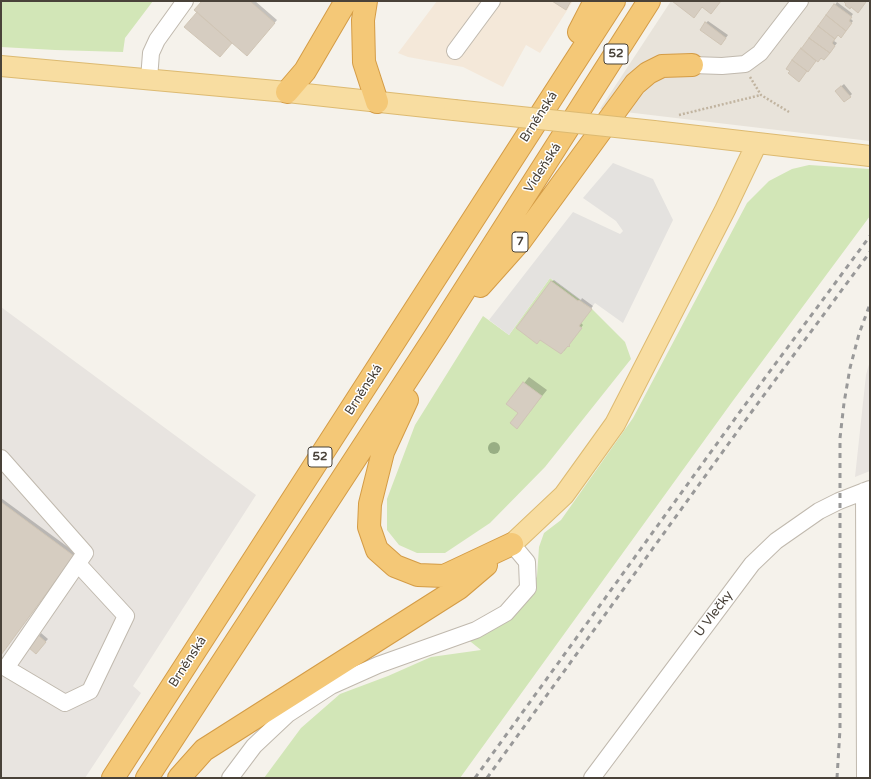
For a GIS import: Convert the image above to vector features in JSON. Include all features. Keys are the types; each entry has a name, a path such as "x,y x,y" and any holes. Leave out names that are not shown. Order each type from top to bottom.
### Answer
{"highway":[{"path":"288,92 305,71 346,1"},
{"path":"366,1 363,20 364,62 377,102"},
{"path":"574,64 580,30 595,1"},
{"name":"Brněnská","path":"113,778 614,1"},
{"name":"Vídeňská","path":"436,335 650,1"},
{"name":"7","path":"436,335 521,240 635,84 648,73 662,66 692,65"},
{"path":"436,335 384,452 370,504 369,527 377,550 395,566 418,575 444,576 512,544"},
{"name":"52","path":"147,778 436,335"},
{"path":"179,778 204,750 459,588 512,544"}],"main road":[{"path":"1,66 288,92 654,130 757,144 870,156"},
{"path":"512,544 564,495 615,424 725,210 757,144"}],"street":[{"path":"149,79 151,53 157,40 185,1"},
{"path":"455,51 492,1"},
{"path":"692,65 722,66 745,64 760,52 800,1"},
{"path":"1,458 85,553 6,668 65,703 90,691 126,616 78,564"},
{"path":"865,778 867,490"},
{"name":"U Vlečky","path":"592,778 752,564 776,541 819,511 867,490"},
{"path":"230,778 254,746 288,714 331,686 378,665 476,630 506,613 528,588 527,562 512,544"}],"path":[{"path":"745,64 751,81 761,96 789,112"},
{"path":"678,119 678,116 761,96"}],"shaded area":[{"path":"437,1 573,1 540,53 526,45 503,87 463,67 408,57 398,53"},
{"path":"671,1 870,1 870,141 600,109"},
{"path":"613,163 653,179 673,220 623,323 595,303 591,308 550,278 509,335 489,320 573,212 620,234 623,231 616,221 583,198"},
{"path":"1,307 256,495 133,686 141,693 85,778 1,778"},
{"path":"870,361 870,471 855,477 866,375"}],"green space":[{"path":"1,1 153,1 125,38 123,52 1,47"},
{"path":"809,165 870,169 870,216 732,402 460,778 264,778 301,728 340,694 388,676 431,657 481,650 466,638 530,592 537,576 539,547 544,533 561,520 633,418 747,203 769,181 792,169"},
{"path":"550,278 591,308 625,342 631,359 545,467 490,523 445,553 417,553 399,545 387,530 387,499 415,425 483,316 509,335"}],"building":[{"path":"202,1 250,1 275,23 247,56 194,10"},
{"path":"552,1 571,1 566,10"},
{"path":"672,1 721,1 711,14 702,7 694,18"},
{"path":"843,1 866,2 858,13 851,7 850,9 845,5 846,4"},
{"path":"834,4 852,17 849,21 852,23 846,31 826,15"},
{"path":"197,12 232,43 220,57 184,27"},
{"path":"826,15 846,31 841,38 838,35 835,39 818,26"},
{"path":"705,22 726,38 721,45 700,30"},
{"path":"818,26 835,39 832,43 835,46 830,53 809,38"},
{"path":"809,38 830,53 824,60 821,58 818,62 801,49"},
{"path":"801,48 816,61 808,72 792,60"},
{"path":"792,60 807,71 799,82 788,73 790,71 786,69"},
{"path":"841,86 851,97 844,102 835,91"},
{"path":"551,281 578,301 579,300 592,309 579,326 582,328 569,345 570,346 568,346 561,354 540,340 537,344 516,328"},
{"path":"523,382 542,396 517,429 510,423 518,413 506,404"},
{"path":"1,502 74,556 1,655"},
{"path":"38,635 46,642 36,654 28,647"}],"railway":[{"path":"475,778 742,409 870,236"},
{"path":"487,778 750,414 870,252"},
{"path":"837,778 840,729 840,438 850,368 859,334 870,304"}]}
